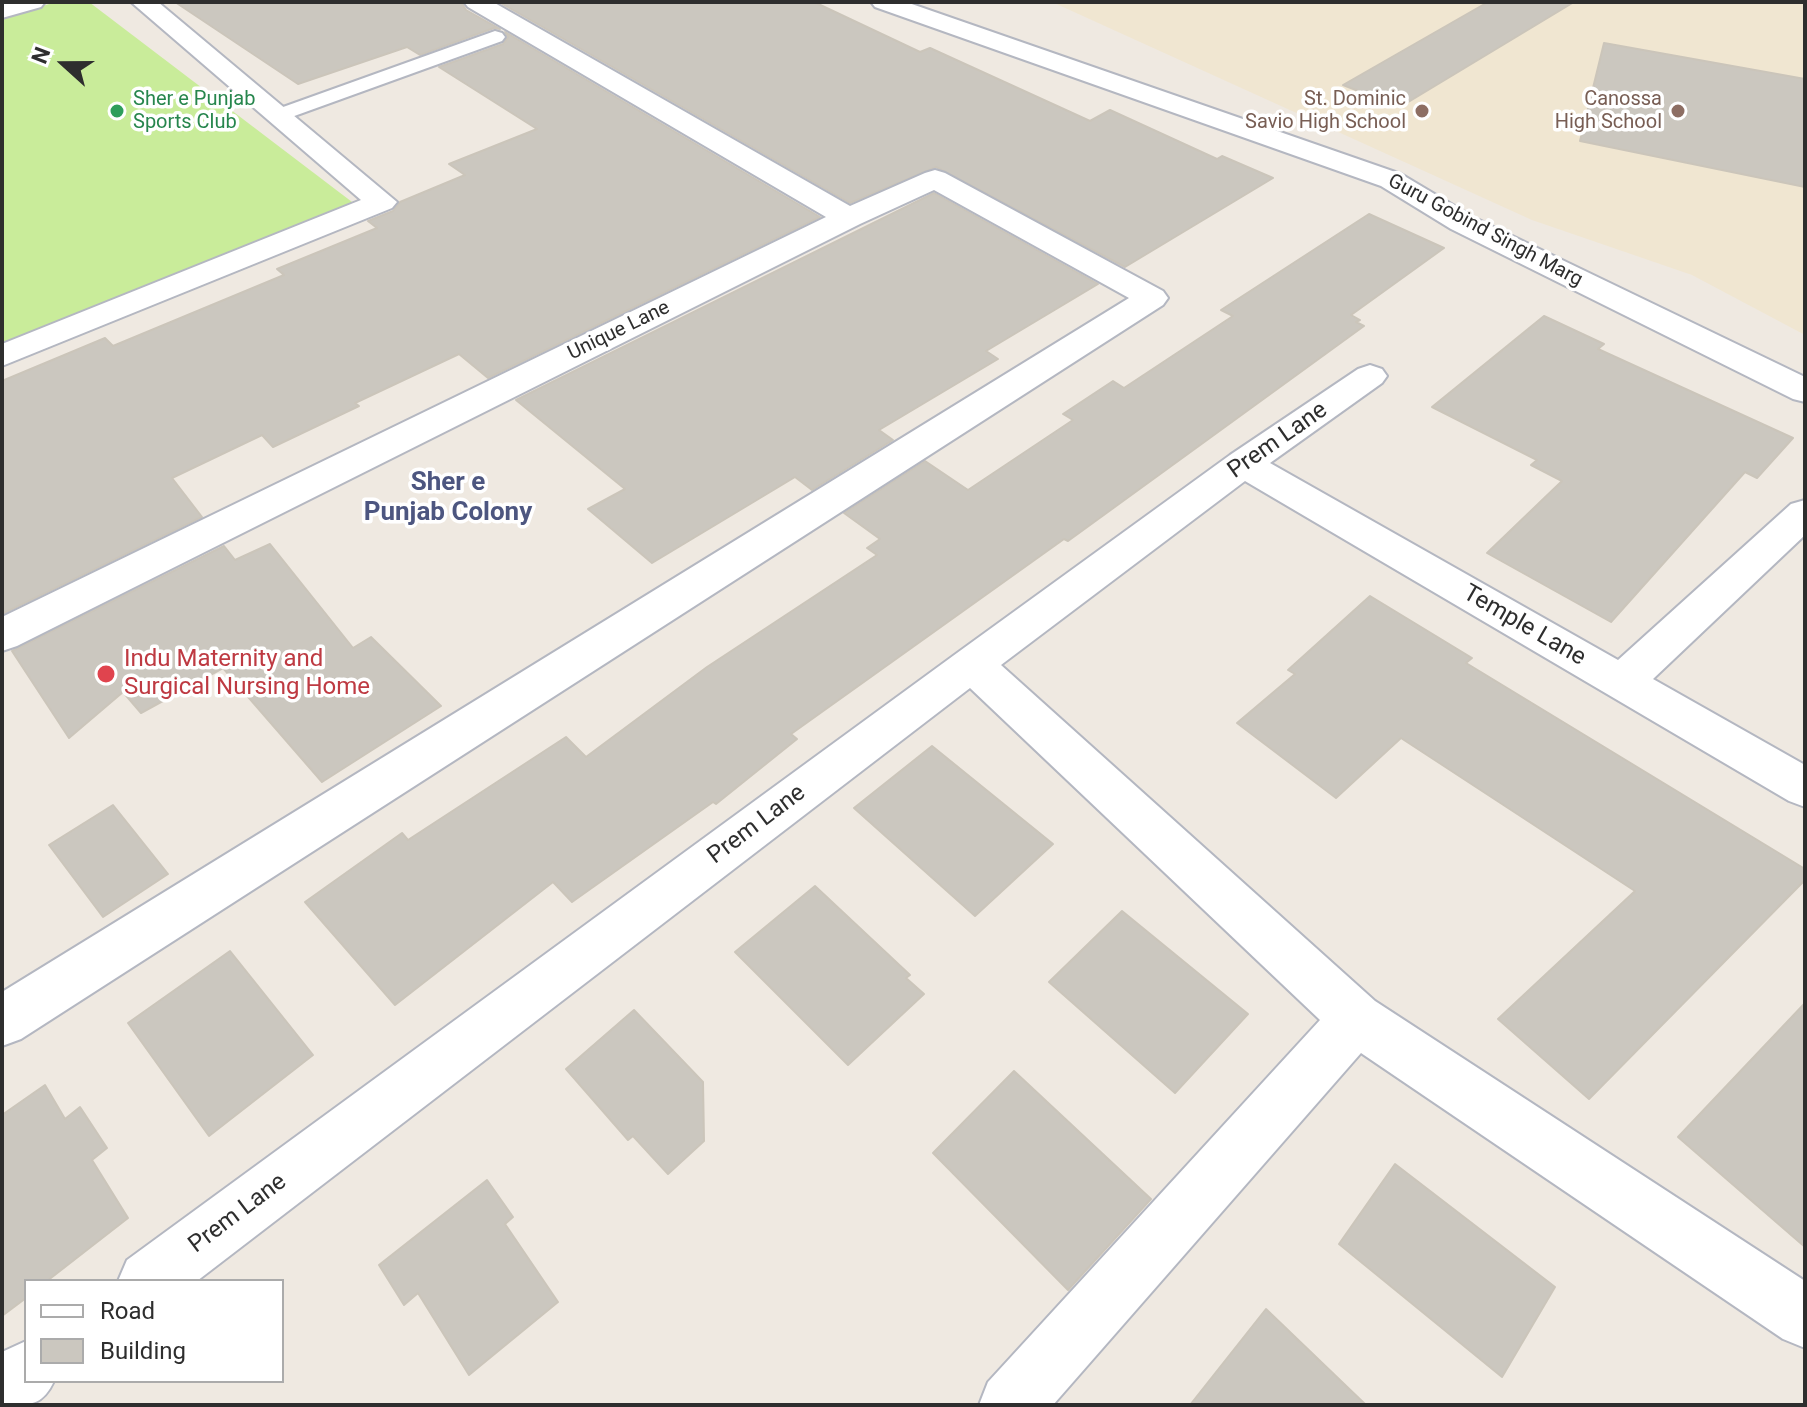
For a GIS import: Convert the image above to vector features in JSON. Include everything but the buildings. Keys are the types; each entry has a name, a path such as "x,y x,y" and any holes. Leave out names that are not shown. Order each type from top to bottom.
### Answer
{"street":[{"path":"2,11 33,2"},
{"path":"2,356 382,202 143,2"},
{"path":"476,2 849,218"},
{"name":"Guru Gobind Singh Marg","path":"883,2 1391,180 1462,223 1805,391"},
{"name":"Unique Lane","path":"2,635 849,218 935,179 1152,298 2,1021"},
{"name":"Prem Lane","path":"151,1279 972,664 1243,464 1370,376"},
{"name":"Temple Lane","path":"1243,464 1805,788"},
{"path":"1622,682 1805,513"},
{"path":"972,664 1356,1019 1805,1317"},
{"path":"1011,1405 1356,1019"},
{"path":"2,1391 24,1374"}],"lane":[{"path":"279,115 495,37"}],"shaded area":[{"path":"1052,2 1805,2 1805,335 1692,275 1532,220"}],"green space":[{"name":"Sher e Punjab Sports Club","path":"56,2 89,2 356,205 2,347 2,18"}],"place":[{"name":"Sher e Punjab Sports Club","path":"117,111"},
{"name":"St. Dominic Savio High School","path":"1422,111"},
{"name":"Canossa High School","path":"1678,111"},
{"name":"Indu Maternity and Surgical Nursing Home","path":"106,674"}],"district":[{"name":"Sher e Punjab Colony","path":"448,498"}]}
